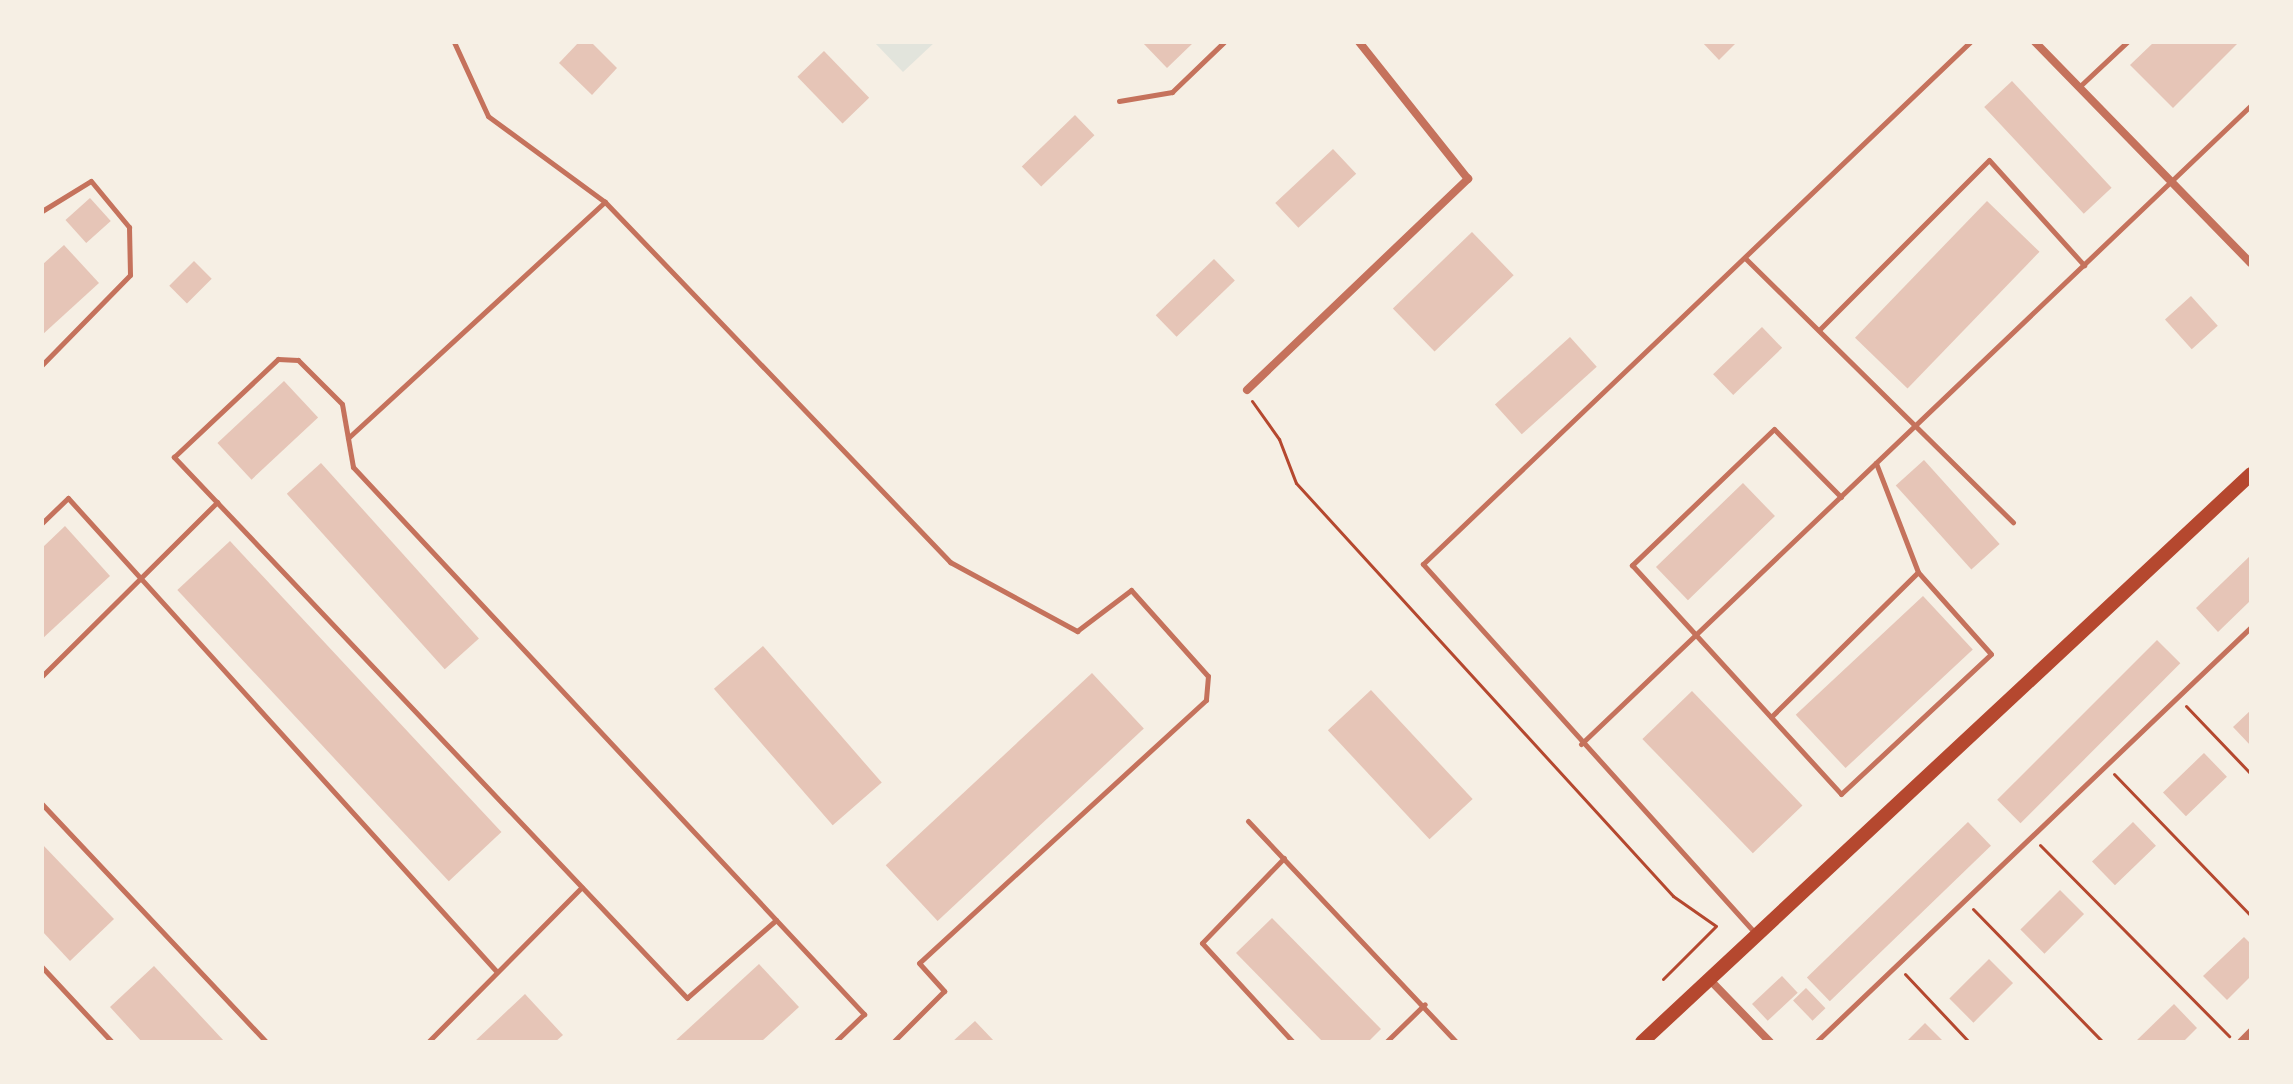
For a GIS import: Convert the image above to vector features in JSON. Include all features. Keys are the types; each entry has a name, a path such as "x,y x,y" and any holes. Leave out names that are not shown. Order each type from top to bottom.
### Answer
{"main road":[{"path":"1642,1042 2251,474"}],"street":[{"path":"1247,390 1468,179 1359,42"},
{"path":"2035,42 2251,263"},
{"path":"1708,978 1770,1042"},
{"path":"2241,1042 2251,1032"}],"lane":[{"path":"454,42 488,116 605,202 950,562 1077,631 1131,590 1208,676 1206,700 919,963 944,991 893,1042"},
{"path":"1119,101 1172,92 1224,42"},
{"path":"1756,934 1581,744 1423,564 1970,42"},
{"path":"2079,87 2127,42"},
{"path":"1581,744 2251,106"},
{"path":"1819,330 1989,160 2084,265"},
{"path":"42,211 91,181 129,227 130,275 42,365"},
{"path":"348,438 605,202"},
{"path":"1746,259 2013,522"},
{"path":"776,920 687,998 174,457 278,359 298,360 342,404 353,467 864,1014 835,1042"},
{"path":"1841,497 1774,429 1632,565 1841,794 1991,654 1918,572 1876,463"},
{"path":"42,523 68,498 497,972"},
{"path":"42,676 142,580 217,502"},
{"path":"1770,717 1918,572"},
{"path":"1816,1042 2251,627"},
{"path":"42,804 266,1042"},
{"path":"1248,821 1425,1003 1456,1042"},
{"path":"1284,858 1202,943 1293,1042"},
{"path":"428,1042 582,887"},
{"path":"42,967 112,1042"},
{"path":"1386,1042 1425,1003"}],"path":[{"path":"1247,390 1279,439 1296,483 1673,896 1716,926 1663,979"},
{"path":"2177,698 2251,774"},
{"path":"2106,766 2251,916"},
{"path":"2032,837 2235,1042"},
{"path":"1964,901 2103,1042"},
{"path":"1896,965 1969,1042"}],"shaded area":[{"path":"874,42 935,42 903,72"}],"building":[{"path":"579,42 591,42 617,68 592,95 559,63"},
{"path":"1142,42 1194,42 1167,68"},
{"path":"1702,42 1737,42 1719,60"},
{"path":"2154,42 2239,42 2173,108 2130,65"},
{"path":"824,51 869,98 843,123 797,77"},
{"path":"2012,81 2112,188 2084,214 1984,107"},
{"path":"1075,115 1094,135 1041,187 1022,166"},
{"path":"1333,149 1356,174 1298,228 1275,203"},
{"path":"90,198 111,221 86,243 65,220"},
{"path":"1987,201 2040,252 1908,388 1855,338"},
{"path":"1472,232 1514,275 1435,352 1393,308"},
{"path":"64,245 99,283 42,335 42,265"},
{"path":"1214,259 1235,281 1177,337 1156,315"},
{"path":"194,261 212,279 187,303 169,286"},
{"path":"2191,296 2218,326 2192,349 2165,319"},
{"path":"1762,327 1782,348 1733,395 1713,374"},
{"path":"1570,337 1597,367 1522,434 1495,405"},
{"path":"284,381 318,418 252,480 217,443"},
{"path":"1924,460 2000,544 1971,569 1896,485"},
{"path":"321,463 479,638 445,669 287,494"},
{"path":"1743,483 1775,516 1688,600 1656,567"},
{"path":"65,526 110,576 42,639 42,548"},
{"path":"230,541 501,832 449,881 177,590"},
{"path":"2251,555 2251,600 2218,632 2196,608"},
{"path":"1923,596 1973,649 1846,768 1796,715"},
{"path":"2157,640 2180,663 2021,823 1997,800"},
{"path":"763,646 882,783 833,825 714,689"},
{"path":"1092,673 1144,729 938,921 886,865"},
{"path":"1371,690 1473,799 1429,839 1328,730"},
{"path":"1692,691 1802,805 1753,853 1642,739"},
{"path":"2251,710 2251,746 2233,727"},
{"path":"2204,753 2227,777 2186,816 2163,793"},
{"path":"1968,822 1991,846 1830,1001 1807,978"},
{"path":"2133,822 2156,846 2115,885 2092,862"},
{"path":"42,844 114,919 70,961 42,931"},
{"path":"2060,890 2084,914 2044,954 2020,930"},
{"path":"1272,918 1381,1029 1368,1042 1323,1042 1236,953"},
{"path":"2244,937 2251,944 2251,976 2227,1000 2203,976"},
{"path":"1989,959 2013,983 1973,1023 1949,999"},
{"path":"759,964 799,1007 761,1042 674,1042"},
{"path":"154,966 225,1042 142,1042 110,1007"},
{"path":"1782,976 1798,993 1768,1021 1752,1004"},
{"path":"1806,988 1825,1008 1813,1021 1793,1001"},
{"path":"525,994 563,1035 555,1042 474,1042"},
{"path":"2174,1004 2197,1028 2183,1042 2135,1042"},
{"path":"975,1021 995,1042 952,1042"},
{"path":"1925,1023 1944,1042 1906,1042"}]}
